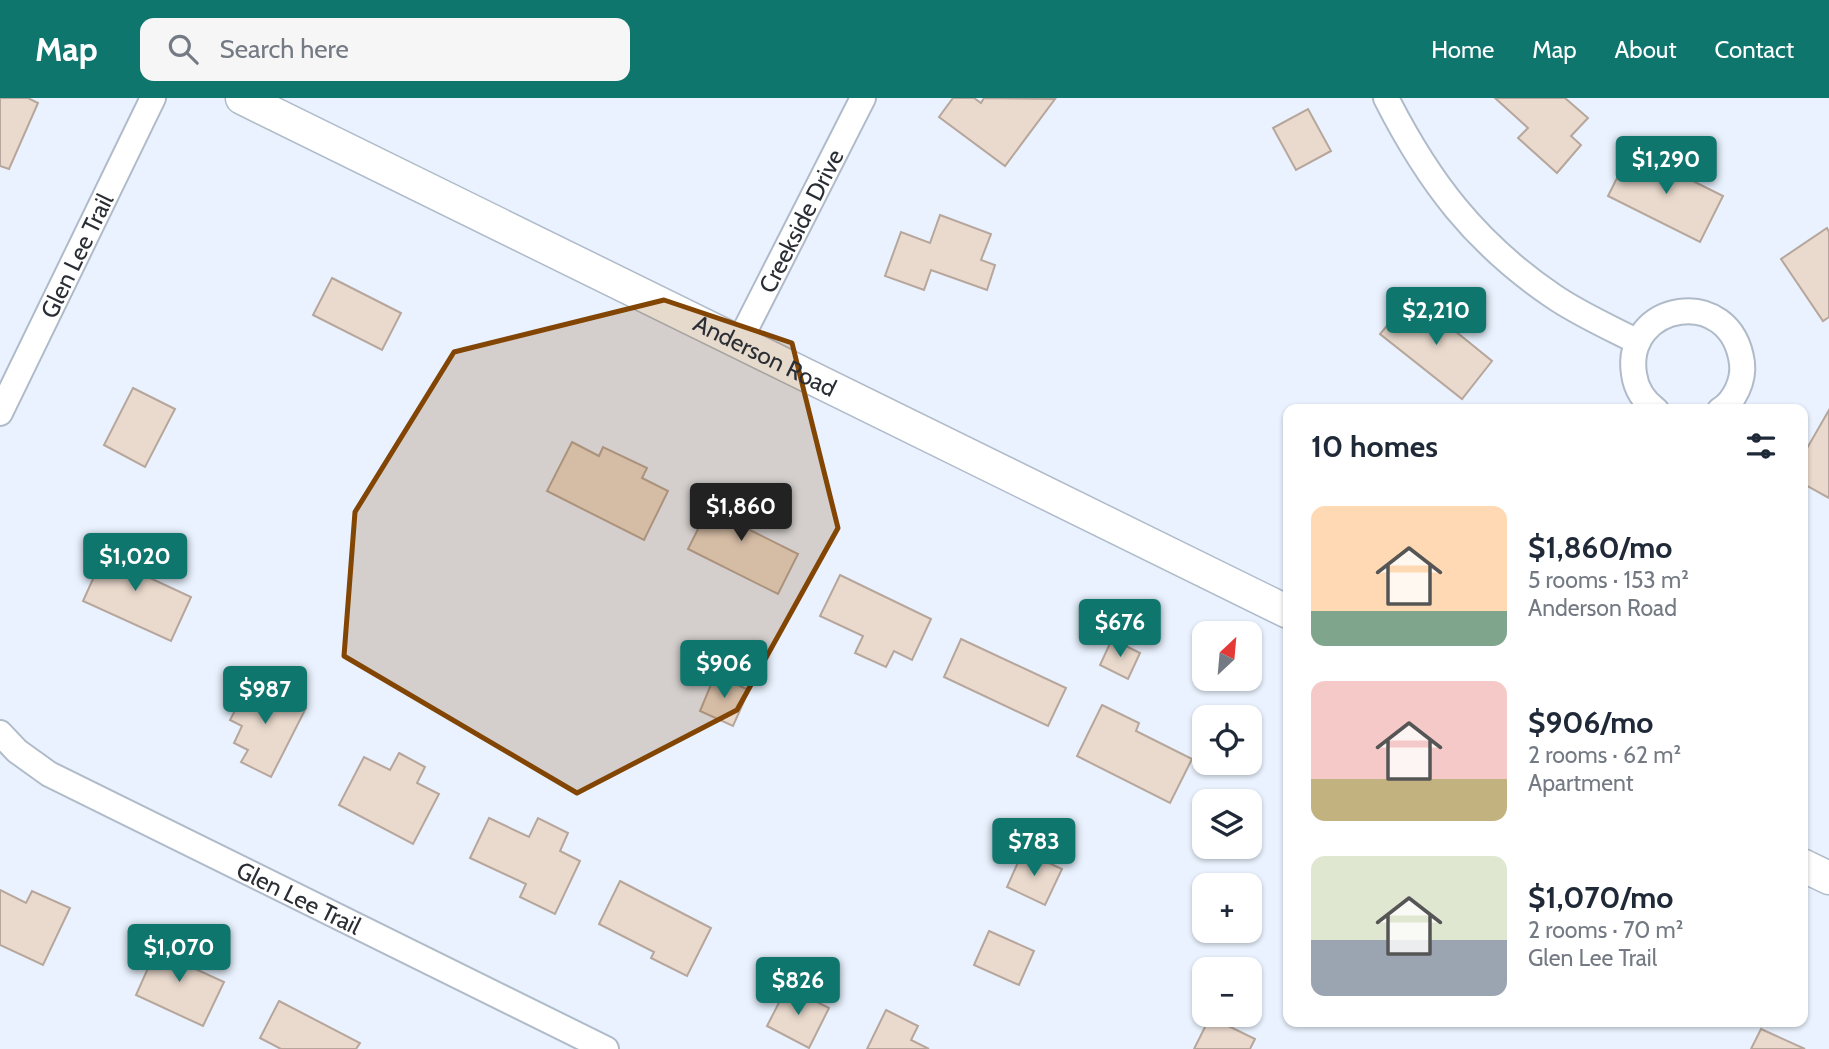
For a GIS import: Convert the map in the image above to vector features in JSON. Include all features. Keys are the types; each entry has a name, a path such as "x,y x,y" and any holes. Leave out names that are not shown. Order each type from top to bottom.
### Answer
{"street":[{"name":"Glen Lee Trail","path":"0,412 153,98"},
{"name":"Anderson Road","path":"242,98 1283,610"},
{"name":"Creekside Drive","path":"738,342 863,98"},
{"path":"1386,98 1433,181 1467,224 1508,263 1552,295 1638,342"},
{"path":"1648,404 1636,384 1632,363 1638,342 1651,325 1669,314 1690,311 1711,316 1729,329 1740,347 1743,368 1738,390 1725,404"},
{"name":"Glen Lee Trail","path":"0,733 17,751 50,774 606,1049"},
{"path":"1808,868 1829,878"}],"highlighted area":[{"path":"664,300 792,343 838,528 737,710 577,793 344,656 355,512 454,352"}],"building":[{"path":"0,98 28,98 38,103 9,169 0,166"},
{"path":"953,98 974,98 981,103 984,98 1055,99 1005,166 939,117"},
{"path":"1495,98 1565,98 1588,118 1571,136 1581,145 1557,173 1518,138 1528,128"},
{"path":"1308,109 1331,151 1296,170 1273,128"},
{"path":"1631,150 1723,196 1700,242 1608,196"},
{"path":"940,215 991,234 981,260 995,265 987,290 931,270 924,290 885,276 901,232 930,243"},
{"path":"1827,228 1829,317 1823,321 1781,259"},
{"path":"332,278 401,313 382,350 313,315"},
{"path":"1412,296 1492,361 1462,399 1380,334"},
{"path":"133,388 175,409 145,467 104,445"},
{"path":"1829,410 1829,498 1808,486 1808,447"},
{"path":"572,442 599,456 603,447 647,468 642,478 668,491 644,540 547,491"},
{"path":"720,485 756,503 744,527 798,554 778,594 688,549"},
{"path":"111,539 145,554 137,572 191,597 171,641 83,601"},
{"path":"840,575 931,619 912,660 894,651 886,667 855,653 863,636 820,616"},
{"path":"961,639 1066,688 1048,726 944,677"},
{"path":"1112,639 1140,653 1128,679 1100,665"},
{"path":"715,675 749,690 733,726 700,711"},
{"path":"251,680 306,708 271,777 241,762 248,750 234,743 242,726 230,720"},
{"path":"1102,705 1139,723 1136,731 1192,759 1170,803 1077,756"},
{"path":"399,753 425,767 417,783 439,794 413,844 339,805 364,757 390,770"},
{"path":"489,818 529,837 538,818 568,833 560,851 580,861 555,914 520,897 526,884 470,858"},
{"path":"1023,851 1062,869 1045,905 1007,887"},
{"path":"620,881 711,928 687,976 651,958 654,952 599,924"},
{"path":"0,890 26,903 32,891 70,908 43,965 0,945"},
{"path":"989,931 1034,951 1019,985 974,965"},
{"path":"161,939 196,955 191,967 224,982 203,1026 136,995"},
{"path":"787,987 829,1008 809,1048 767,1026"},
{"path":"279,1001 360,1043 356,1049 281,1049 260,1038"},
{"path":"886,1010 918,1026 911,1040 929,1049 867,1049"},
{"path":"1205,1027 1230,1027 1255,1039 1250,1049 1194,1049"},
{"path":"1761,1029 1805,1049 1751,1049"}]}
